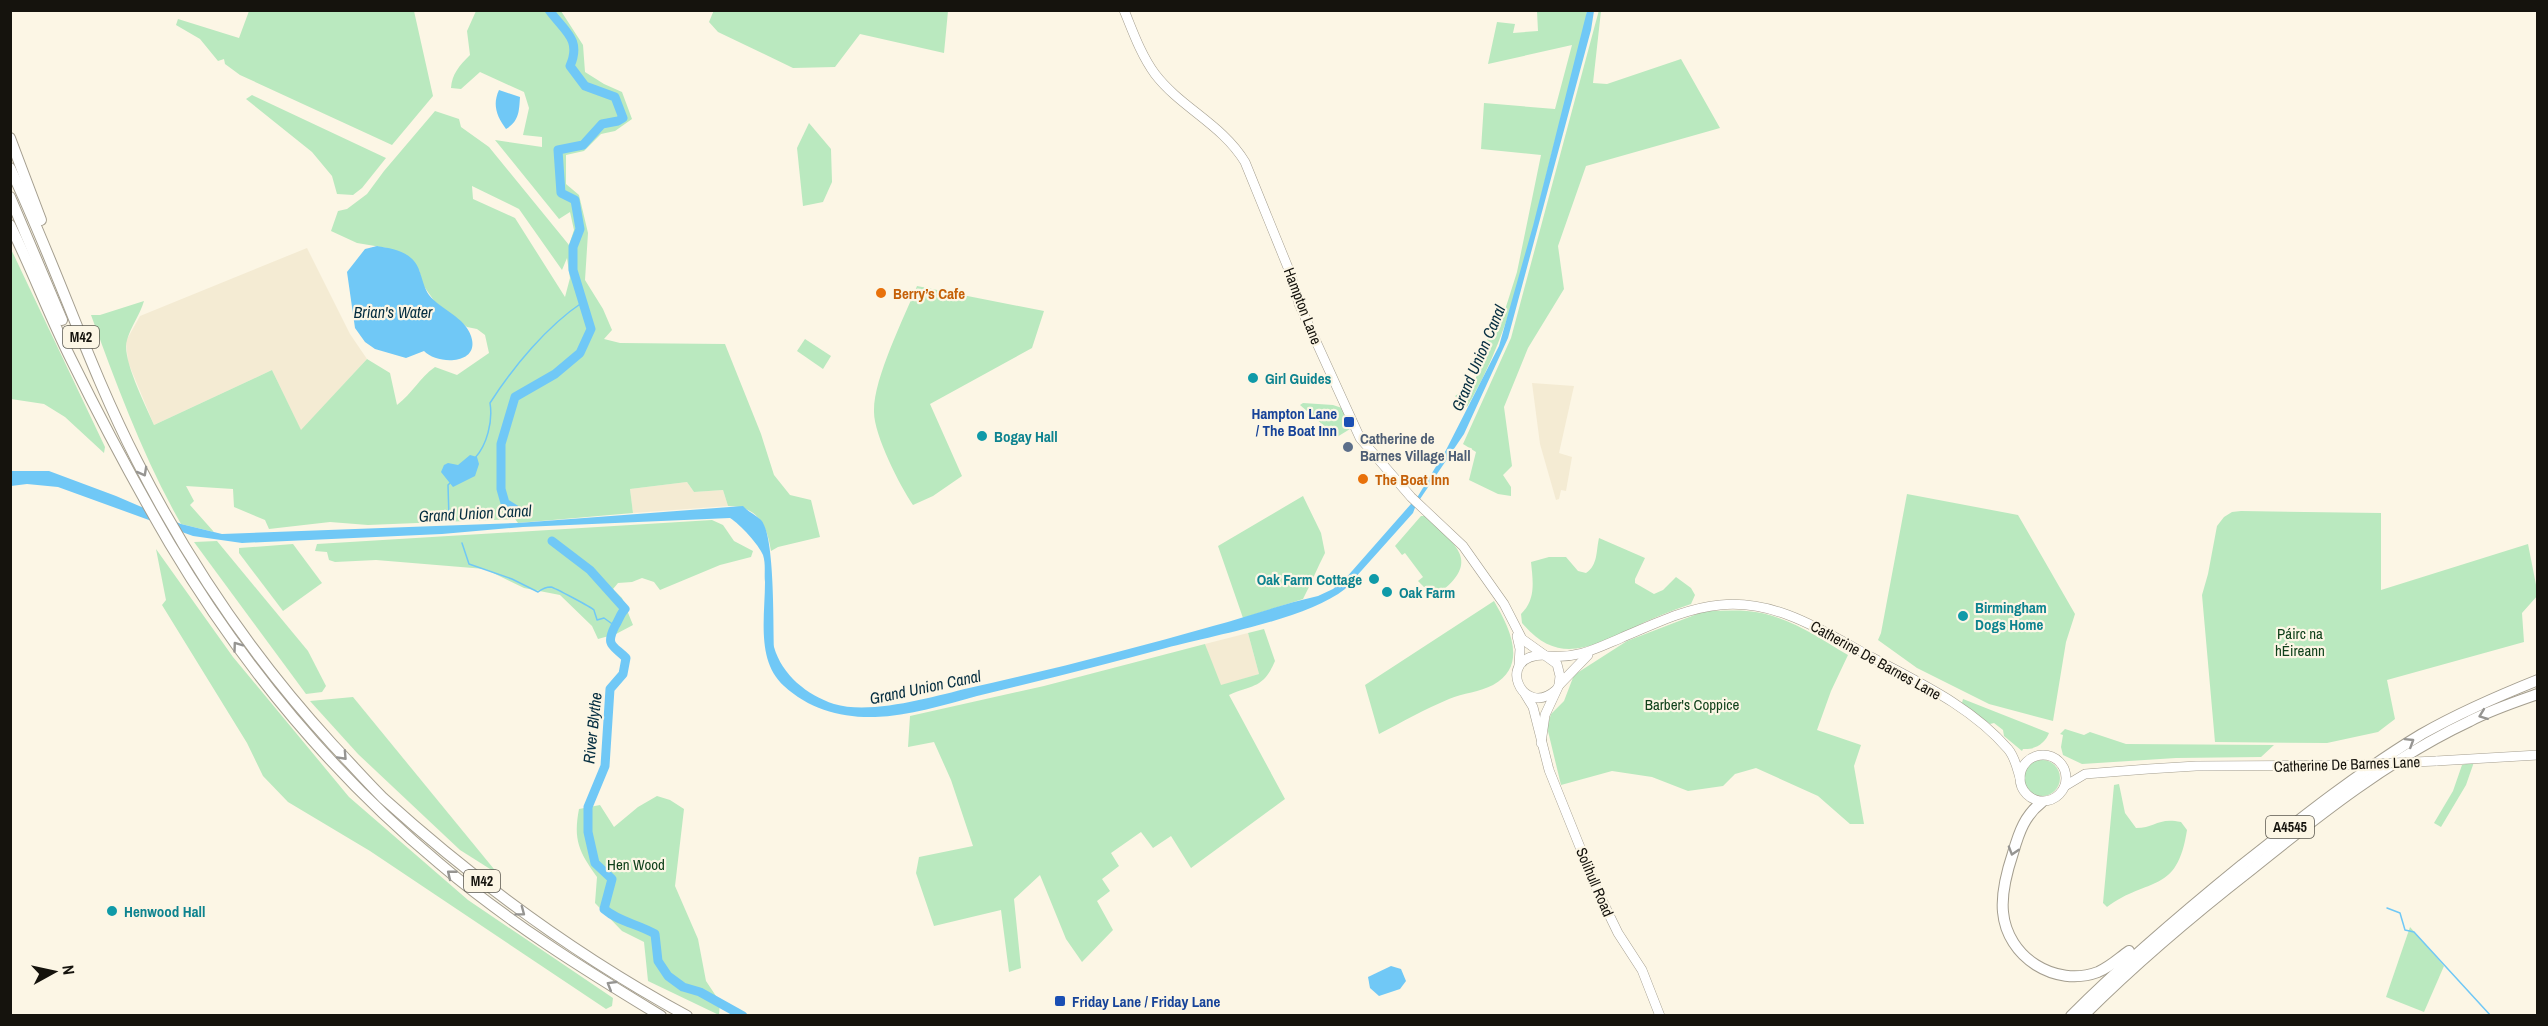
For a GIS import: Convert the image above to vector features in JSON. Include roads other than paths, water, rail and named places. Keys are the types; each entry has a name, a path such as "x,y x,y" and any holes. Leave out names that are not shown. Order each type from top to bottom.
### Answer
{"highway":[{"path":"10,138 127,440"},
{"name":"M42","path":"10,168 107,399 127,440 185,546 227,611 280,683 300,717 348,778 440,865 475,893 585,970 661,1016"},
{"name":"M42","path":"10,197 92,393 124,460 170,544 221,623 272,693 382,797 485,885 568,945 632,986 687,1016"},
{"path":"10,225 70,358 124,460"},
{"name":"A4545","path":"2071,1016 2125,963 2208,893 2290,827 2398,749 2480,704 2538,680"},
{"name":"A4545","path":"2083,1016 2203,908 2269,855 2377,775 2471,720 2538,694"},
{"path":"2042,802 2028,814 2020,830 2005,880 2002,906 2006,926 2014,944 2038,967 2055,974 2073,976 2102,970 2174,915 2208,893"}],"main road":[{"name":"Hampton Lane","path":"1124,10 1144,58 1155,74 1221,131 1237,149 1276,236 1307,323 1360,438 1412,497 1453,535 1476,563 1504,604 1525,642 1546,655"},
{"name":"Catherine De Barnes Lane","path":"1546,655 1568,657 1592,652 1658,622 1705,607 1723,604 1776,611 1824,630 1943,696 1980,722 2009,750 2020,778"},
{"name":"Hampton Lane","path":"1514,625 1520,649 1519,665"},
{"name":"Catherine De Barnes Lane","path":"1557,688 1592,652"},
{"path":"1546,655 1558,668 1557,688 1540,698 1525,694 1517,681 1519,665 1529,657 1546,655"},
{"name":"Solihull Road","path":"1541,743 1545,715 1557,688"},
{"name":"Solihull Road","path":"1525,694 1533,707 1541,743 1598,892 1618,933 1642,970 1660,1016"},
{"name":"Catherine De Barnes Lane","path":"2009,750 2033,757"},
{"name":"Catherine De Barnes Lane","path":"2062,765 2085,774 2196,766 2350,765 2538,755"},
{"path":"2049,756 2062,765 2066,774 2065,786 2054,799 2042,802 2026,795 2020,778 2022,768 2033,757 2049,756"},
{"name":"Catherine De Barnes Lane","path":"2065,786 2085,774"}],"water":[{"path":"1587,11 1594,11 1591,30 1508,338 1464,434 1416,505 1413,513 1345,589 1308,609 1260,625 926,710 901,715 850,716 838,714 804,701 775,676 769,664 764,637 763,555 749,535 730,518 242,543 193,536 58,487 27,484 11,486 10,471 49,471 181,524 222,534 518,523 743,506 761,520 766,529 771,560 774,647 778,657 789,675 805,689 824,700 849,707 883,706 920,700 1030,674 1152,643 1318,596 1333,589 1345,579 1418,496 1446,450 1499,346 1533,226"},
{"path":"499,90 520,97 518,116 514,123 506,129 496,111"},
{"name":"Brian's Water","path":"377,246 399,251 415,262 429,295 468,329 472,346 470,353 456,360 438,359 424,351 406,358 375,349 365,342 355,328 347,272 365,249"},
{"path":"470,455 477,457 479,464 475,476 453,487 441,472 444,465 448,463 458,465"},
{"path":"1391,966 1401,969 1406,981 1400,989 1379,996 1370,988 1368,977"}],"waterway":[{"name":"River Blythe","path":"518,511 505,503 501,489 501,444 515,397 555,374 580,353 591,329 573,270 573,247 580,229 575,200 561,193 558,150 583,145 602,124 623,118 615,97 585,86 570,66 573,57 573,42 549,10"},
{"path":"475,458 486,440 491,417 490,403 499,389 544,335 583,302"},
{"name":"Grand Union Canal","path":"449,518 448,485 450,483"},
{"name":"River Blythe","path":"552,541 590,570 625,609 612,633 611,641 612,645 626,658 623,674 610,689 605,766 588,807 588,832 595,863 612,879 604,909 616,917 655,934 658,961 668,976 683,987 700,992 743,1016"},
{"path":"462,543 469,564 512,579 538,592 546,588 554,588 594,610 597,620 604,618 615,626"},
{"path":"2387,908 2400,913 2405,930 2414,932 2491,1016"}],"place":[{"name":"Berry’s Cafe","path":"881,293"},
{"name":"Girl Guides","path":"1253,378"},
{"name":"Hampton Lane / The Boat Inn","path":"1349,422"},
{"name":"Bogay Hall","path":"982,436"},
{"name":"Catherine de Barnes Village Hall","path":"1348,447"},
{"name":"The Boat Inn","path":"1363,479"},
{"name":"Oak Farm Cottage","path":"1374,579"},
{"name":"Oak Farm","path":"1387,592"},
{"name":"Birmingham Dogs Home","path":"1963,616"},
{"name":"Henwood Hall","path":"112,911"},
{"name":"Friday Lane / Friday Lane","path":"1060,1001"}],"park label":[{"name":"Páirc na hÉireann","path":"2300,642"},
{"name":"Barber's Coppice","path":"1692,704"},
{"name":"Hen Wood","path":"636,864"}]}
